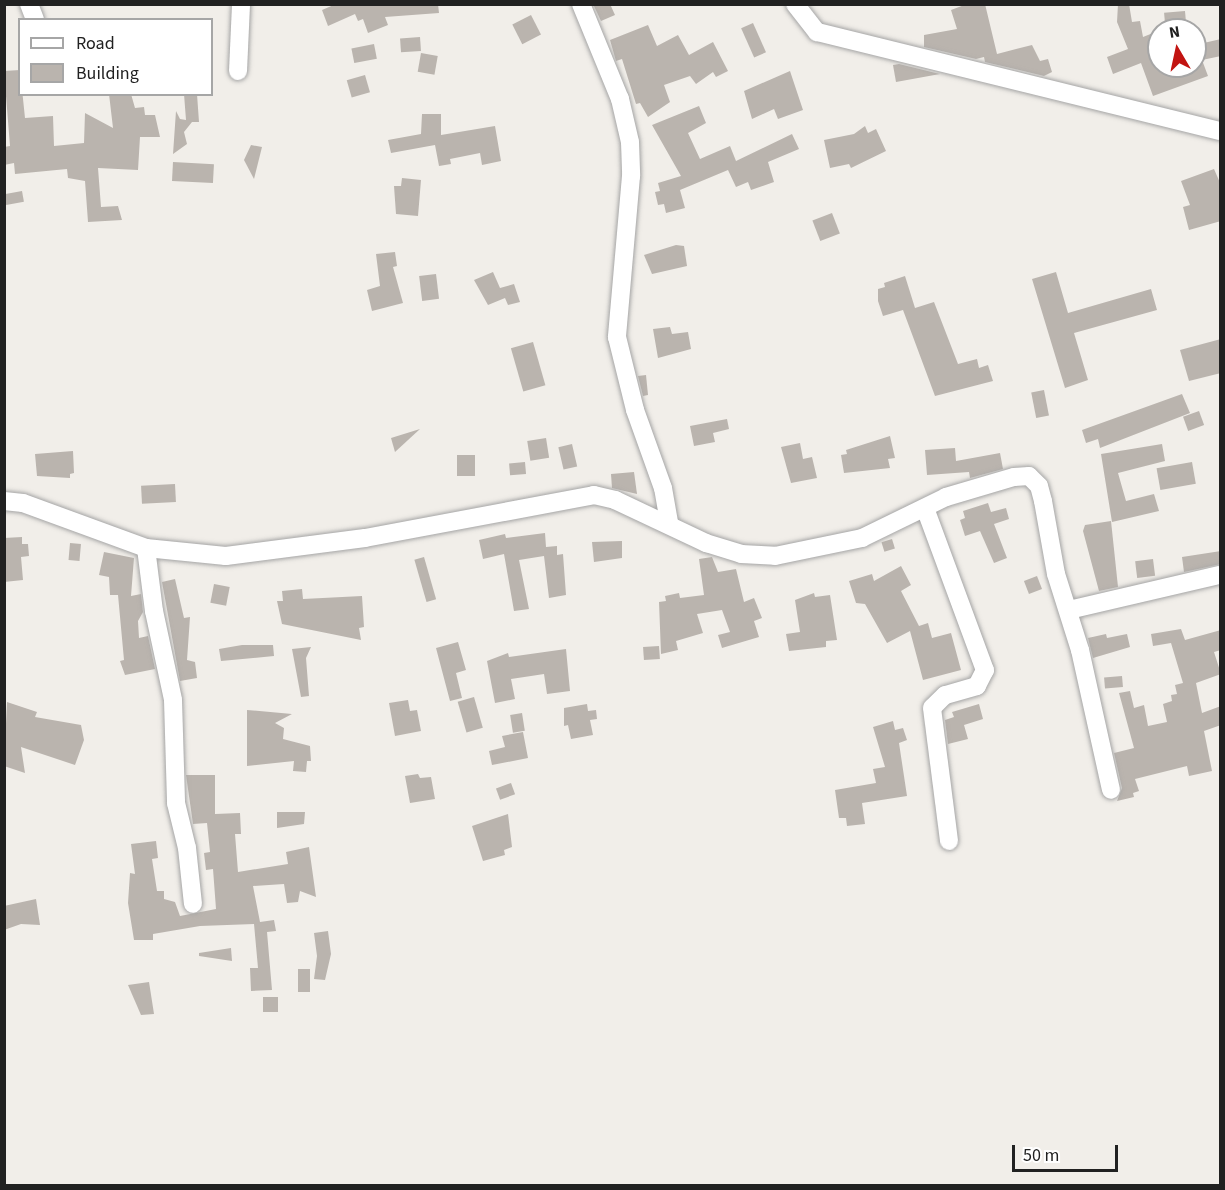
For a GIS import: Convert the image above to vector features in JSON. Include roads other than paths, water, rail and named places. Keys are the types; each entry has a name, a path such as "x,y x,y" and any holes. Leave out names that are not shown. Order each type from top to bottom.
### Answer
{"street":[{"path":"238,71 241,4"},
{"path":"581,4 620,99 630,142 630,176 617,337 632,400 663,488 669,524"},
{"path":"795,4 817,32 1221,132"},
{"path":"4,501 23,503 146,548 226,556 365,538 594,495 615,500 724,549 775,556 862,538 946,497 1014,477 1035,479 1046,512 1062,599 1070,610 1111,790"},
{"path":"925,508 986,670 977,686 945,695 932,708 949,841"},
{"path":"146,548 154,611 172,691 176,803 187,848 193,904"},
{"path":"1070,610 1221,575"}]}
